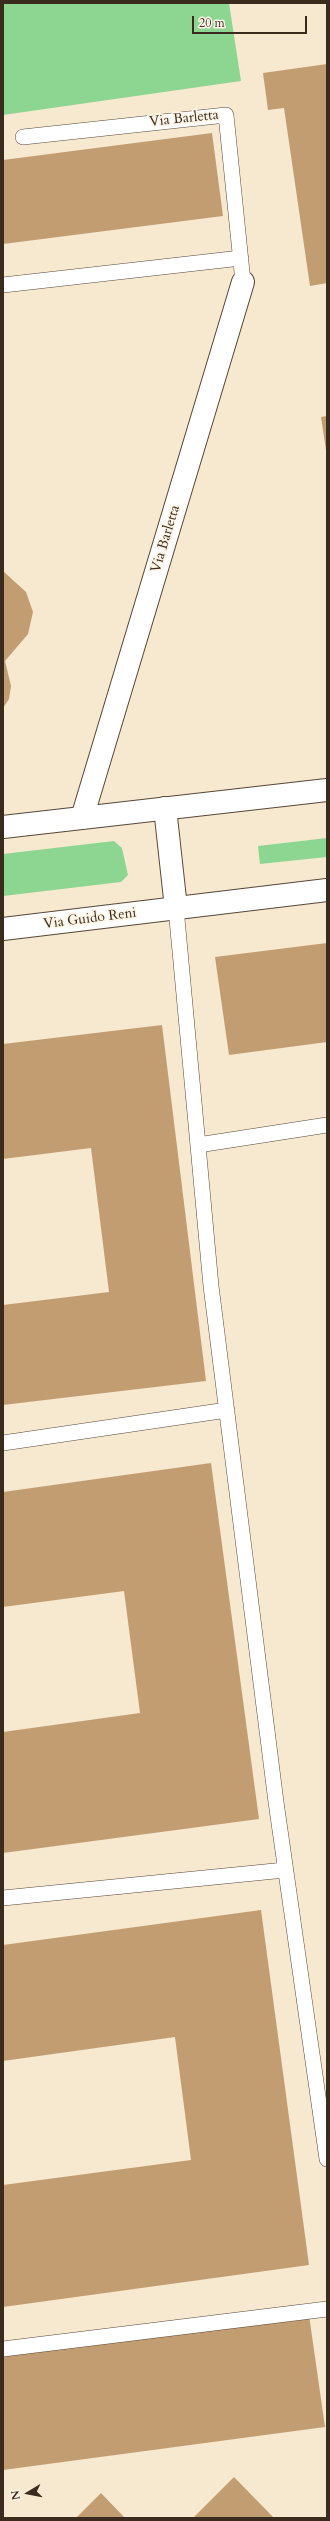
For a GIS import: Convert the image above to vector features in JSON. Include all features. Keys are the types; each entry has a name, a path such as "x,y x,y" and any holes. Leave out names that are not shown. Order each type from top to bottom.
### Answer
{"street":[{"name":"Via Barletta","path":"82,818 243,282"},
{"path":"3,827 327,790"},
{"path":"165,808 176,908"},
{"name":"Via Guido Reni","path":"3,929 327,890"}],"lane":[{"name":"Via Barletta","path":"23,137 226,115 243,282"},
{"path":"3,285 241,258"},
{"path":"176,908 210,1286 286,1870 327,2159"},
{"path":"198,1145 327,1125"},
{"path":"3,1442 227,1410"},
{"path":"3,1898 286,1870"},
{"path":"3,2349 327,2309"}],"green space":[{"path":"3,3 229,3 241,81 3,115"},
{"path":"327,838 327,857 260,864 258,846"},
{"path":"114,841 122,848 128,875 121,882 3,896 3,854"}],"building":[{"path":"327,64 327,283 310,286 284,108 268,110 263,73"},
{"path":"212,133 223,216 3,244 3,160"},
{"path":"327,416 327,450 326,450 321,417"},
{"path":"3,571 26,592 33,612 28,634 5,661 11,686 9,699 3,708"},
{"path":"327,943 327,1042 229,1055 215,957"},
{"path":"162,1025 206,1381 3,1405 3,1305 109,1292 91,1148 3,1159 3,1044"},
{"path":"211,1463 259,1819 3,1853 3,1732 140,1713 124,1591 3,1607 3,1492"},
{"path":"261,1910 309,2265 3,2307 3,2185 191,2160 175,2037 3,2061 3,1945"},
{"path":"309,2315 325,2427 3,2470 3,2356"},
{"path":"234,2477 274,2518 193,2518"},
{"path":"101,2493 125,2518 76,2518"}]}
